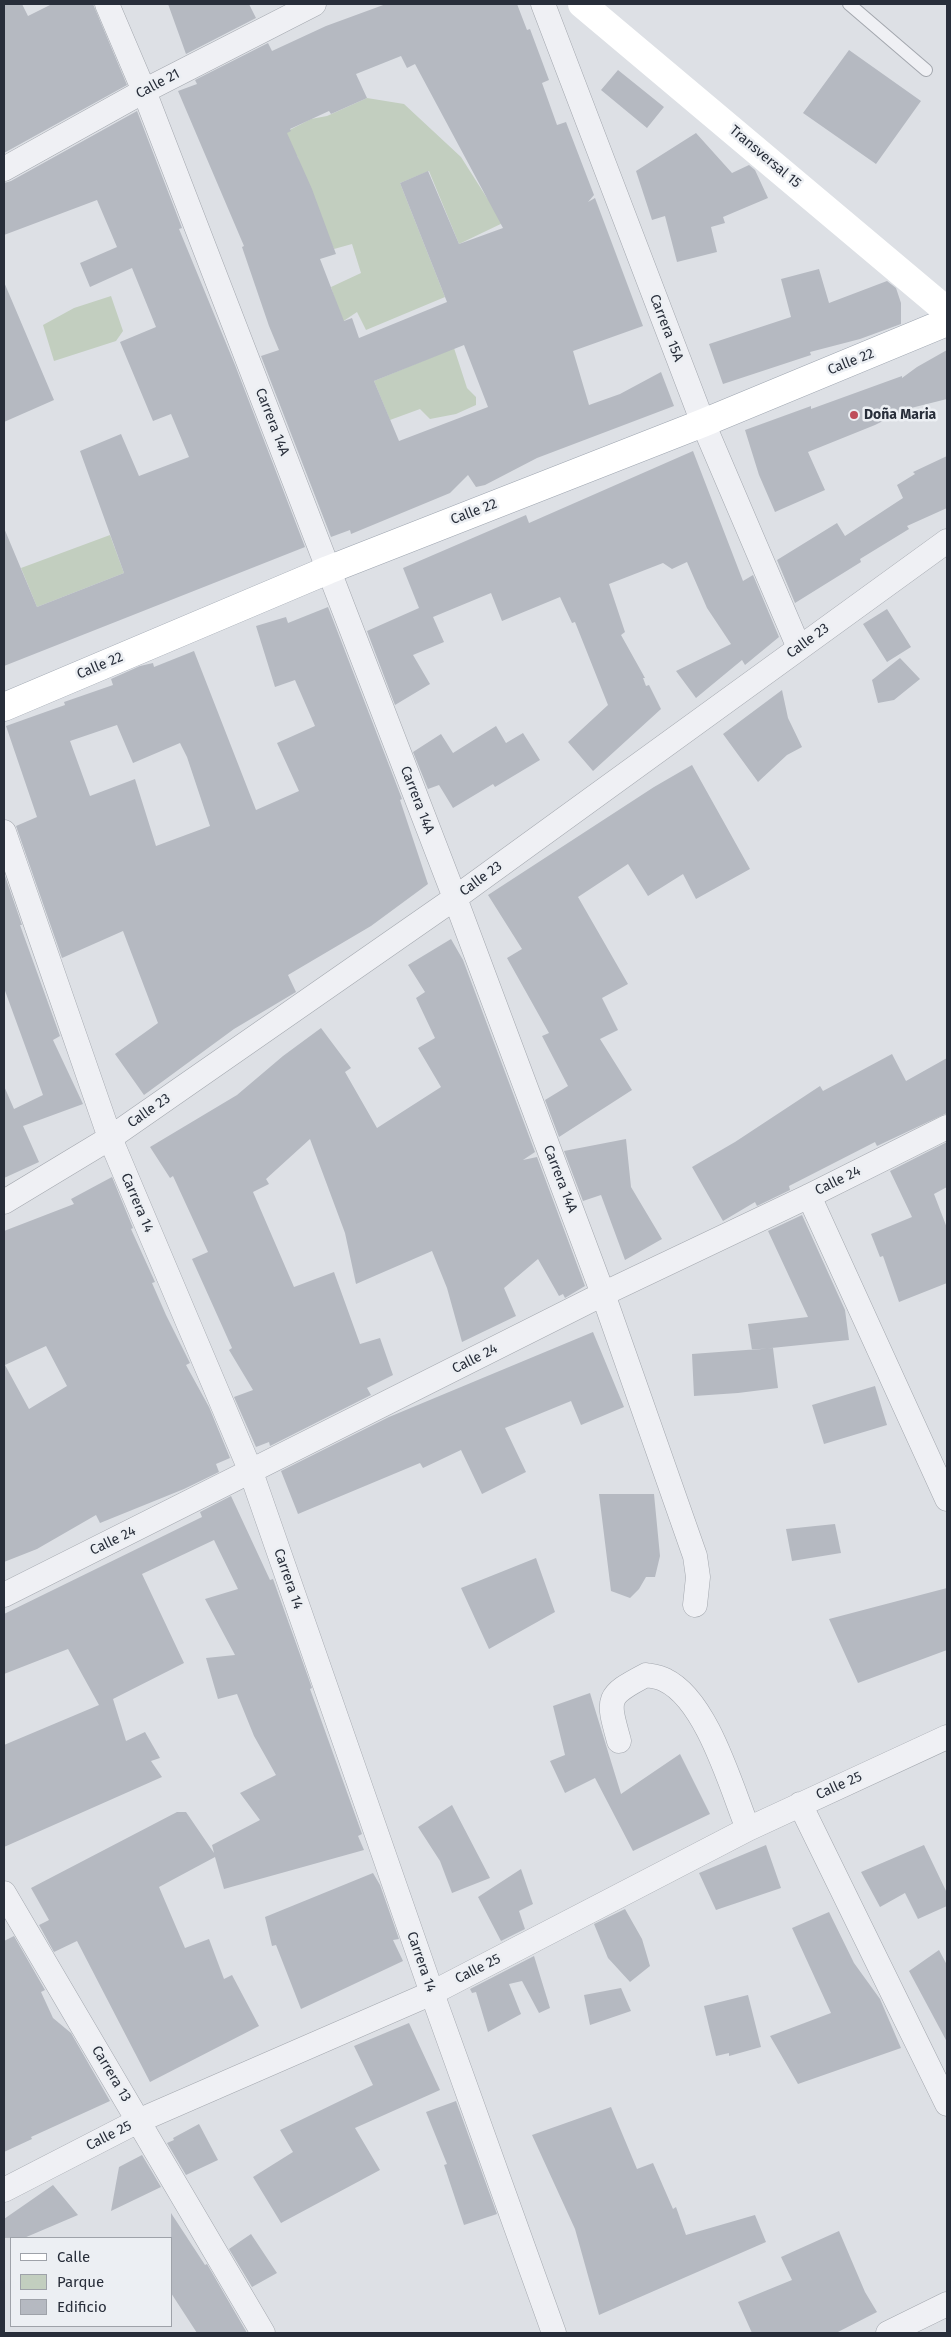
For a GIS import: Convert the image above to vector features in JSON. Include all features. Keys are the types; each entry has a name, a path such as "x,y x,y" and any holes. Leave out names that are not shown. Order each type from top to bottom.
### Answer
{"main road":[{"name":"Transversal 15","path":"582,4 947,311"},
{"name":"Calle 22","path":"4,707 328,570 703,423 947,322"}],"street":[{"name":"Carrera 14A","path":"107,4 144,91 455,898 603,1294 695,1556 698,1577 695,1605"},
{"name":"Calle 21","path":"4,169 144,91 314,4"},
{"name":"Carrera 15A","path":"543,4 703,423 799,648"},
{"name":"Calle 23","path":"4,1202 110,1138 455,898 947,541"},
{"name":"Carrera 14","path":"4,832 110,1138 251,1472 432,1992 554,2333"},
{"name":"Calle 24","path":"4,1595 603,1294 809,1196 947,1127"},
{"path":"809,1196 947,1499"},
{"path":"619,1741 611,1712 612,1700 620,1689 646,1675 666,1680 684,1695 704,1720 748,1829"},
{"name":"Calle 25","path":"4,2190 138,2121 432,1992 748,1829 947,1737"},
{"path":"800,1804 947,2104"},
{"name":"Carrera 13","path":"4,1894 263,2333"},
{"path":"888,2333 947,2304"}],"lane":[{"path":"849,4 926,70"}],"green space":[{"path":"367,98 404,104 461,157 487,198 509,220 459,244 429,171 400,183 445,297 366,330 357,312 342,322 331,287 361,273 352,244 334,249 300,171 298,157 272,139 311,119 327,116"},
{"path":"111,296 123,331 116,341 54,361 43,325 74,308"},
{"path":"454,348 467,388 476,397 476,405 456,414 430,419 420,409 390,420 374,381"},
{"path":"110,535 124,573 37,607 21,568"}],"building":[{"path":"4,4 22,4 28,16 52,4 93,4 127,85 4,153"},
{"path":"168,4 249,4 256,18 186,54"},
{"path":"386,4 517,4 527,30 530,29 549,80 542,83 557,125 566,122 594,195 588,202 595,198 643,326 573,351 589,405 620,394 661,372 674,406 537,458 485,485 476,487 468,475 450,493 351,534 350,530 331,537 261,356 279,350 242,247 244,246 178,91 197,84 195,80 268,43 272,51 326,26","holes":["401,56 407,68 415,64 503,228 459,244 428,171 400,183 447,302 359,338 352,318 344,321 320,259 336,254 312,189 287,133 291,131 290,129 329,111 331,114 367,98 356,74","464,345 488,407 399,441 374,381"]},
{"path":"849,50 921,101 876,164 803,113"},
{"path":"618,70 664,107 647,128 601,90"},
{"path":"137,111 182,228 179,229 235,365 305,547 4,666 4,528 37,607 124,573 80,451 121,434 139,476 189,457 171,414 153,421 120,342 156,327 132,268 90,287 80,263 117,247 97,200 4,235 4,183 11,181"},
{"path":"696,133 732,173 749,165 755,170 768,198 723,217 725,223 711,227 717,252 677,262 665,216 652,220 636,171"},
{"path":"819,269 829,303 887,281 896,288 901,303 901,324 860,339 810,352 811,355 723,384 709,344 791,317 781,279"},
{"path":"4,282 54,400 4,422"},
{"path":"947,350 947,399 907,409 875,425 808,452 825,490 775,512 759,475 745,430 811,406 811,409 902,376 902,378"},
{"path":"693,451 743,581 753,575 779,637 745,665 742,660 696,698 676,671 731,644 707,608 687,562 672,569 663,563 609,584 625,632 621,635 645,678 643,678 646,686 649,685 661,709 593,771 568,742 608,705 575,622 572,623 560,597 502,621 491,593 433,617 444,642 413,655 430,684 395,705 367,631 419,608 403,568 526,515 529,523"},
{"path":"947,456 947,508 907,526 909,529 860,559 861,562 795,603 777,560 837,523 845,536 903,498 897,485 915,474 913,472"},
{"path":"328,607 402,799 400,800 428,884 371,926 288,975 296,992 234,1029 144,1095 115,1054 158,1023 123,931 62,958 16,826 37,817 6,726 65,705 64,702 113,685 111,679 140,666 153,663 154,667 194,651 256,810 299,791 277,743 315,726 295,680 275,687 256,626 286,617 288,623","holes":["117,725 133,763 180,743 187,757 210,826 156,846 135,779 90,796 70,741"]},
{"path":"887,609 911,647 887,662 863,624"},
{"path":"900,658 920,679 894,700 878,703 872,680"},
{"path":"782,690 788,718 802,747 787,755 758,782 723,734"},
{"path":"496,726 506,743 523,733 540,760 495,787 493,784 453,808 439,785 428,789 413,752 441,734 453,753"},
{"path":"692,765 750,869 696,899 683,874 648,896 628,864 578,897 628,984 602,998 618,1030 600,1039 632,1090 559,1137 545,1100 568,1086 542,1036 549,1033 507,958 522,949 488,895 654,787"},
{"path":"4,873 22,925 20,925 60,1036 53,1040 83,1104 23,1126 39,1162 4,1178 4,1086 14,1109 43,1095 4,988"},
{"path":"451,939 463,960 535,1152 523,1160 537,1157 585,1286 565,1298 563,1294 559,1296 538,1259 504,1288 516,1316 462,1342 447,1288 432,1251 356,1284 345,1233 310,1139 266,1179 269,1184 253,1192 294,1287 334,1272 360,1344 380,1338 393,1375 367,1388 371,1395 270,1446 269,1442 256,1447 234,1397 253,1390 229,1350 232,1348 192,1259 208,1252 173,1176 170,1178 150,1147 237,1095 283,1056 321,1028 351,1068 345,1072 377,1128 441,1087 418,1048 435,1038 416,998 425,992 408,965"},
{"path":"892,1054 906,1081 947,1058 947,1113 877,1146 875,1142 789,1186 790,1190 757,1206 755,1202 723,1221 692,1167 735,1142 820,1086 823,1091"},
{"path":"626,1139 631,1187 662,1239 625,1260 601,1195 583,1201 564,1151"},
{"path":"947,1142 947,1187 934,1194 947,1228 947,1283 899,1302 883,1256 880,1257 871,1234 912,1217 890,1171"},
{"path":"112,1177 133,1228 131,1229 155,1282 152,1283 190,1363 186,1365 209,1407 230,1458 216,1464 219,1472 184,1489 100,1523 96,1515 37,1549 4,1562 4,1231 74,1204 71,1199","holes":["46,1346 67,1386 29,1409 5,1365"]},
{"path":"802,1215 845,1310 849,1340 752,1350 748,1324 808,1317 768,1231"},
{"path":"593,1332 624,1407 581,1425 571,1401 505,1428 526,1472 482,1494 461,1450 423,1468 420,1463 298,1514 281,1471 389,1417"},
{"path":"773,1348 778,1388 694,1396 692,1354"},
{"path":"875,1386 887,1425 824,1444 812,1405"},
{"path":"599,1494 654,1494 660,1556 655,1577 646,1577 639,1589 630,1598 611,1591"},
{"path":"231,1496 270,1580 273,1579 362,1834 358,1836 364,1850 224,1889 215,1857 159,1887 185,1948 209,1939 224,1979 232,1975 259,2026 150,2082 77,1941 54,1952 39,1925 49,1920 31,1888 177,1812 186,1812 214,1853 212,1845 260,1820 240,1793 276,1775 254,1736 237,1694 218,1699 206,1658 235,1655 205,1599 238,1589 214,1540 142,1574 184,1663 113,1699 126,1741 145,1732 160,1758 151,1761 162,1777 4,1847 4,1745 99,1705 68,1649 4,1674 4,1614 202,1517 200,1512"},
{"path":"835,1524 841,1553 792,1561 786,1529"},
{"path":"536,1558 555,1612 489,1649 461,1588"},
{"path":"947,1588 947,1650 858,1683 829,1619"},
{"path":"590,1693 621,1794 680,1754 710,1814 633,1851 595,1778 565,1793 550,1761 565,1755 553,1706"},
{"path":"452,1805 490,1878 452,1893 440,1861 418,1827"},
{"path":"766,1845 781,1888 716,1910 699,1873"},
{"path":"924,1845 947,1893 947,1906 918,1919 905,1893 880,1907 861,1872"},
{"path":"521,1869 533,1904 519,1911 525,1929 501,1941 478,1897"},
{"path":"373,1873 380,1885 399,1939 393,1940 403,1961 301,2009 276,1945 272,1946 265,1917"},
{"path":"625,1909 642,1939 650,1966 630,1982 608,1958 594,1924"},
{"path":"829,1912 854,1963 880,1999 901,2048 798,2084 770,2036 831,2013 792,1928"},
{"path":"14,1936 45,1990 41,1992 53,2018 71,2033 110,2101 31,2137 32,2139 4,2152 4,1941"},
{"path":"939,1950 947,1965 947,2042 909,1971"},
{"path":"534,1956 550,2008 539,2013 522,1981 509,1984 521,2014 488,2032 476,1992 472,1993 470,1989"},
{"path":"621,1988 631,2011 590,2025 584,1995"},
{"path":"748,1995 761,2047 729,2056 729,2053 716,2056 704,2006"},
{"path":"409,2023 440,2090 355,2128 380,2170 281,2223 253,2177 293,2152 280,2130 373,2085 354,2046"},
{"path":"456,2101 497,2214 464,2225 444,2165 447,2164 426,2112"},
{"path":"611,2107 637,2169 653,2163 673,2209 676,2207 686,2235 755,2215 766,2242 599,2315 575,2229 532,2135"},
{"path":"199,2124 218,2160 186,2175 167,2143"},
{"path":"142,2155 161,2187 111,2211 119,2167"},
{"path":"53,2185 78,2215 26,2237 10,2238 4,2238 4,2219"},
{"path":"171,2213 205,2265 207,2264 247,2333 197,2333 172,2295"},
{"path":"839,2231 865,2292 877,2312 836,2333 752,2333 738,2302 792,2280 781,2257"},
{"path":"251,2234 277,2273 252,2287 229,2249"}],"place":[{"name":"Doña Maria","path":"854,415"}]}
